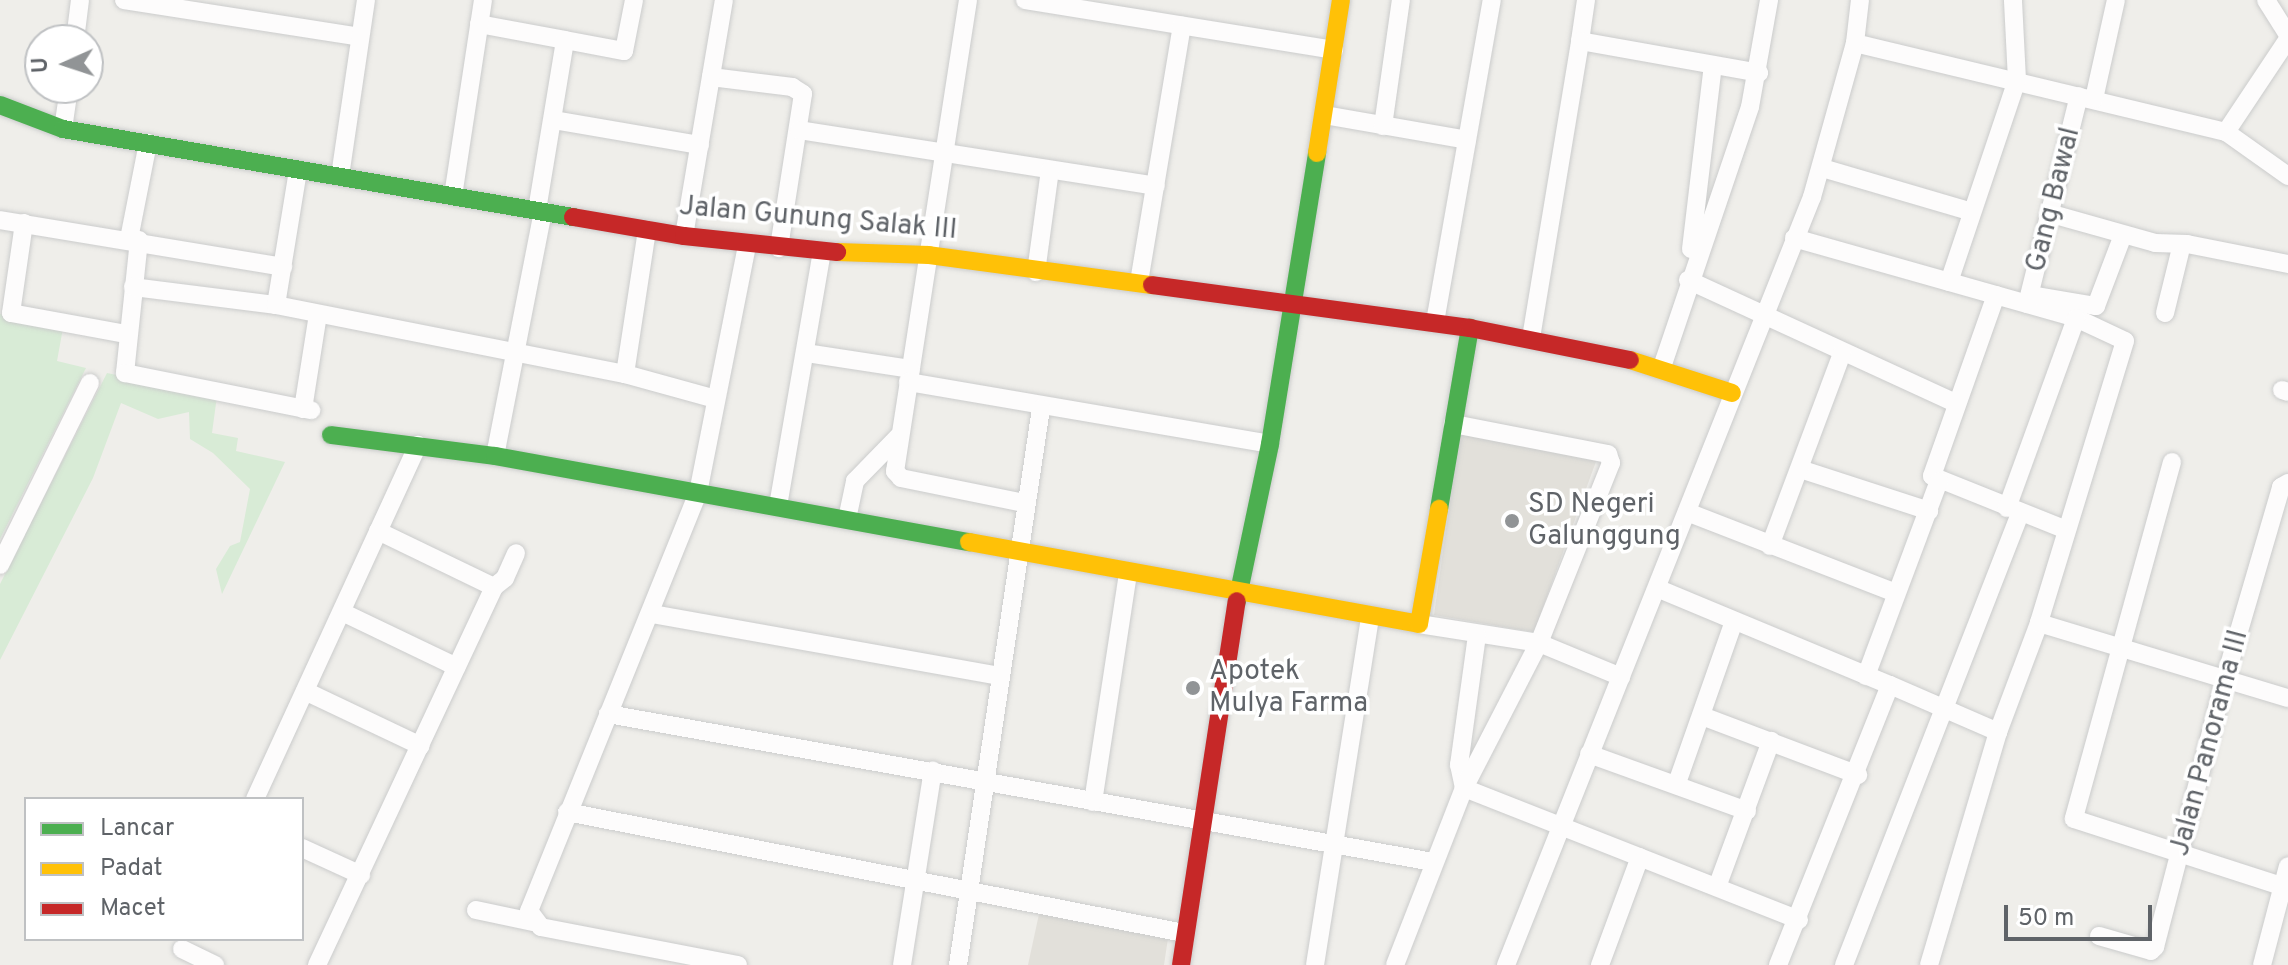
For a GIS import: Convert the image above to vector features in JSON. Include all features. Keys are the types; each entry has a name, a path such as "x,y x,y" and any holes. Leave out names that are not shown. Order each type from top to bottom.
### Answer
{"street":[{"path":"77,24 80,0"},
{"path":"124,0 360,37"},
{"path":"340,176 366,0"},
{"path":"453,196 483,0"},
{"path":"479,24 624,51 634,0"},
{"path":"684,236 724,0"},
{"path":"968,0 895,471 901,478 1024,503"},
{"path":"1025,0 1100,7 1182,26 1334,50"},
{"path":"1181,965 1238,594 1270,444 1341,0"},
{"path":"1383,126 1401,0"},
{"path":"1435,322 1492,0"},
{"path":"1531,338 1586,0"},
{"path":"1662,367 1688,280 1759,73 1769,0"},
{"path":"1506,965 1558,825 1659,589 1732,393 1765,319 1822,168 1855,43 1860,0"},
{"path":"1949,282 2017,80 2013,0"},
{"name":"Gang Bawal","path":"2028,300 2116,0"},
{"path":"2226,132 2288,37 2266,0"},
{"path":"1139,282 1182,26"},
{"path":"495,456 540,211 565,40"},
{"path":"1580,41 1759,73"},
{"path":"1855,43 2226,132 2288,176"},
{"path":"1688,280 1713,65"},
{"path":"711,77 800,90 804,98 779,248"},
{"path":"63,129 67,104"},
{"name":"Jalan Gunung Salak III","path":"0,105 63,129 684,236 822,252 929,255 1036,272 1139,282 1435,322 1531,338 1662,367 1732,393"},
{"path":"1324,115 1467,140"},
{"path":"553,120 700,145"},
{"path":"799,130 1156,186"},
{"path":"148,143 134,240 133,287 125,334 125,373 307,410 318,314"},
{"path":"1822,168 1972,212"},
{"path":"276,305 298,170"},
{"path":"1036,272 1050,170"},
{"path":"2052,214 2123,235 2288,263"},
{"path":"0,220 283,267"},
{"path":"24,223 11,313 125,334"},
{"path":"625,374 647,230"},
{"path":"1794,238 1996,295 2096,306 2123,235"},
{"path":"2165,313 2182,244"},
{"path":"533,922 529,911 567,812 652,614 698,493 747,245"},
{"path":"778,506 822,252"},
{"path":"1688,280 1765,319 1956,403"},
{"path":"133,287 276,305 514,356 625,374 716,399"},
{"path":"1996,295 1931,472 1939,481 2066,530"},
{"path":"1929,965 1998,732 2039,623 2125,341 2028,300"},
{"path":"1844,965 1946,706 2076,318"},
{"path":"1419,624 1470,328"},
{"path":"806,353 1041,408 1270,444"},
{"path":"1770,546 1842,353"},
{"path":"0,565 90,383"},
{"path":"958,965 971,891 1016,552 1041,408"},
{"path":"1395,965 1464,788 1539,643 1611,459 1535,438 1453,424"},
{"path":"847,519 855,481 900,434"},
{"path":"331,435 495,456 778,506 1238,594 1539,643 1621,677"},
{"path":"256,797 418,445"},
{"path":"2172,462 2074,819 2282,886"},
{"path":"1800,469 1929,511"},
{"path":"1866,676 1939,481"},
{"name":"Jalan Panorama III","path":"2099,936 2154,950 2225,679 2286,483"},
{"path":"1687,512 1896,593"},
{"path":"378,531 494,587"},
{"path":"317,965 494,587 505,578 516,553"},
{"path":"1093,802 1128,572"},
{"path":"1659,589 1866,676 1946,706 1998,732"},
{"path":"342,612 457,667"},
{"path":"652,614 999,676"},
{"path":"1315,965 1370,616"},
{"path":"1677,783 1734,621"},
{"path":"2039,623 2288,698"},
{"path":"1464,788 1459,765 1477,635"},
{"path":"1778,965 1858,775 1890,685"},
{"path":"305,691 421,746"},
{"path":"608,714 933,770 1202,823 1433,862"},
{"path":"1702,716 1858,775"},
{"path":"1717,887 1771,741"},
{"path":"1589,754 1677,783 1747,811"},
{"path":"902,965 912,880 933,770"},
{"path":"1464,788 1799,920"},
{"path":"567,812 1184,933"},
{"path":"304,849 361,875"},
{"path":"1600,965 1640,857"},
{"path":"2262,965 2288,866"},
{"path":"476,910 738,965"},
{"path":"181,951 215,965"}],"shaded area":[{"name":"SD Negeri Galunggung","path":"1460,432 1598,456 1534,632 1434,615"},
{"path":"1039,914 1168,938 1164,965 1028,965"}],"green space":[{"path":"0,314 63,328 57,361 86,368 0,539"},
{"path":"107,373 217,396 212,433 238,438 236,451 285,462 222,594 216,569 230,546 240,542 250,489 213,453 190,439 189,412 158,419 121,403 93,478 0,660 0,584"}],"traffic: fast":[{"path":"0,105 63,129 573,217"},
{"path":"1237,601 1270,444 1317,153"},
{"path":"1439,509 1470,328"},
{"path":"331,435 495,456 969,542"}],"traffic: slow":[{"path":"1317,153 1341,0"},
{"path":"837,252 929,255 1152,285"},
{"path":"1630,360 1732,393"},
{"path":"969,542 1419,624 1439,509"}],"traffic: jam":[{"path":"573,217 684,236 837,252"},
{"path":"1152,285 1470,328 1630,360"},
{"path":"1181,965 1237,601"}],"place":[{"name":"SD Negeri Galunggung","path":"1512,521"},
{"name":"Apotek Mulya Farma","path":"1193,688"}]}
